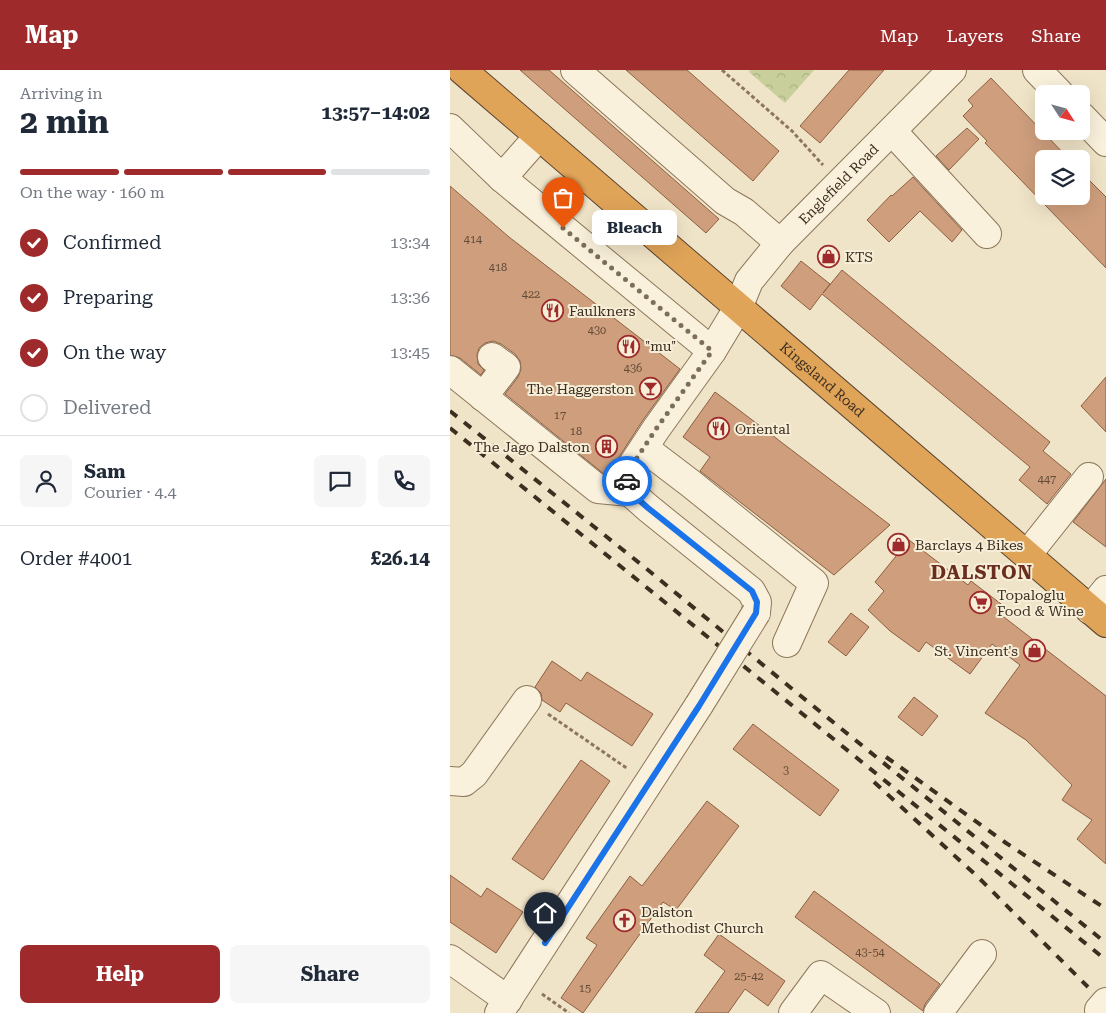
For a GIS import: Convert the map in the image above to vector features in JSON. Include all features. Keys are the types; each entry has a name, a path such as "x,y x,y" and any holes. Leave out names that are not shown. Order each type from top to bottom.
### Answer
{"highway":[{"name":"Kingsland Road","path":"462,70 1027,555 1101,608"}],"street":[{"path":"575,70 725,201 744,212 780,243"},
{"name":"Englefield Road","path":"630,492 627,480 633,464 712,351 738,308 749,280 780,243 952,70"},
{"path":"1036,70 1051,85"},
{"path":"1090,125 1106,142"},
{"path":"450,128 502,178 712,351"},
{"path":"892,131 987,234"},
{"path":"502,178 538,136"},
{"path":"483,397 506,367 492,356"},
{"path":"450,370 598,489 630,492 752,591 757,602 756,613 699,706 509,997 450,959"},
{"path":"644,448 814,582 786,643"},
{"path":"1027,555 1089,477"},
{"path":"450,781 464,782 474,774 528,700"},
{"path":"938,1013 982,954"},
{"path":"793,1013 821,975 871,1012"}],"path":[{"path":"722,70 792,132 840,184"},
{"path":"528,700 648,783"},
{"path":"509,997 568,1013"}],"green space":[{"path":"750,70 814,70 785,103 749,72"}],"building":[{"path":"520,70 549,70 719,219 706,233"},
{"path":"626,70 687,70 779,151 753,181"},
{"path":"849,70 884,70 820,143 800,126"},
{"path":"991,78 1035,124 1035,140 1051,140 1060,150 1035,150 1035,195 985,143 987,141 963,116 973,106 968,100"},
{"path":"967,128 979,139 949,170 936,156"},
{"path":"913,177 962,230 952,242 920,211 889,242 867,220 891,195"},
{"path":"1090,181 1106,197 1106,268 1045,205 1090,205"},
{"path":"450,186 509,237 680,369 643,420 608,474 604,474 505,394 518,377 521,369 520,361 515,354 493,341 485,343 479,348 477,355 478,364 484,370 481,375 460,358 450,355"},
{"path":"801,261 830,284 823,293 842,270 1050,442 1043,451 1071,474 1047,504 1019,480 1030,467 822,294 810,310 781,286"},
{"path":"1106,377 1106,432 1081,406"},
{"path":"715,392 890,525 834,575 700,471 710,457 683,437"},
{"path":"1106,479 1106,547 1073,522"},
{"path":"909,540 968,585 971,581 1005,607 1000,614 1106,696 1106,864 1077,839 1092,820 1062,800 1072,785 1026,740 985,713 1020,665 992,644 970,674 926,642 919,652 890,631 868,610 884,591 875,582"},
{"path":"851,613 869,627 846,656 828,642"},
{"path":"552,661 581,681 587,672 653,714 632,746 566,703 560,712 542,700 541,693 535,687"},
{"path":"914,697 938,716 922,736 898,717"},
{"path":"753,724 839,790 820,816 733,749"},
{"path":"581,760 610,781 543,880 512,859"},
{"path":"707,801 739,826 676,910 663,902 583,1013 561,998 597,945 586,938 630,876 642,886"},
{"path":"450,875 481,897 487,888 523,912 496,953 450,922"},
{"path":"814,891 940,984 925,1004 923,1011 795,917"},
{"path":"719,934 785,981 768,1006 745,989 728,1013 695,1013 725,971 704,955"}],"railway":[{"path":"450,411 1106,943"},
{"path":"450,428 1106,960"},
{"path":"886,757 1006,843 1106,909"},
{"path":"874,782 979,878 1088,987"}],"way so far":[{"path":"563,228 712,351 633,464 627,481"}],"place":[{"name":"Bleach","path":"563,228"},
{"name":"KTS","path":"829,257"},
{"name":"Faulkners","path":"553,311"},
{"name":"\"mu\"","path":"629,346"},
{"name":"The Haggerston","path":"650,389"},
{"name":"Oriental","path":"719,429"},
{"name":"The Jago Dalston","path":"606,447"},
{"name":"Barclays 4 Bikes","path":"899,545"},
{"name":"Topaloglu Food & Wine","path":"981,603"},
{"name":"St. Vincent's","path":"1034,651"},
{"name":"Dalston Methodist Church","path":"625,920"}],"district":[{"name":"DALSTON","path":"982,572"}],"route":[{"path":"545,943 699,706 756,613 757,602 752,591 648,508 630,492 627,481"}]}
